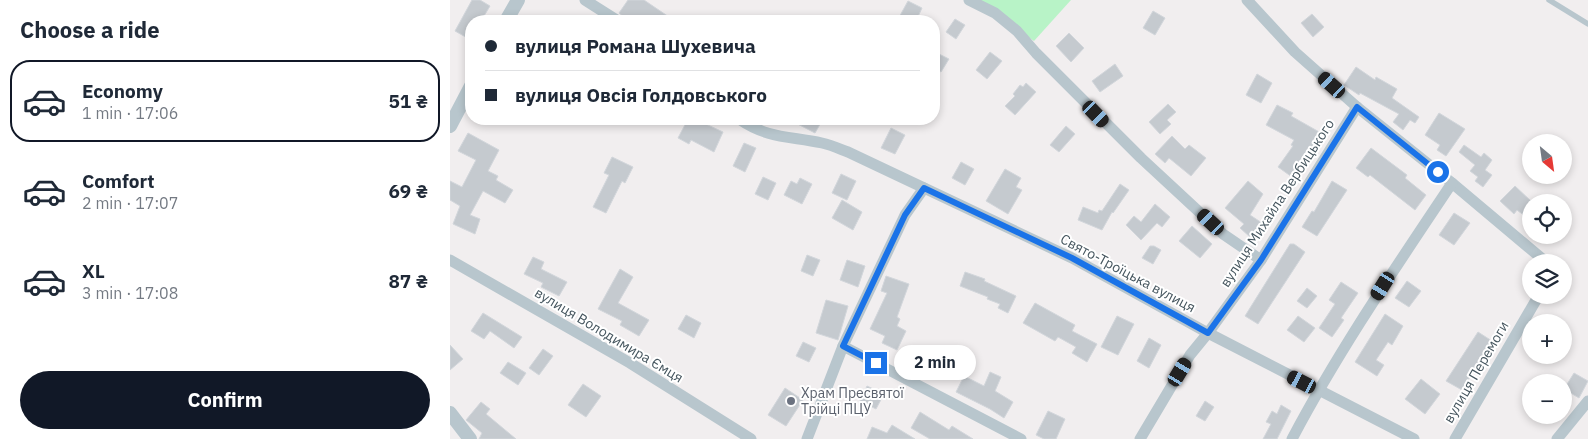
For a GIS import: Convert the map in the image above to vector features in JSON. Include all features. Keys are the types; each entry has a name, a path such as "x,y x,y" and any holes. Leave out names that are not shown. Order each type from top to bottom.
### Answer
{"street":[{"path":"585,0 609,15"},
{"path":"969,0 995,14 1017,31 1036,53 1141,158 1223,234 1261,260"},
{"path":"1247,0 1295,52 1357,107 1536,254"},
{"path":"509,15 516,1"},
{"path":"450,126 465,97"},
{"name":"вулиця Михайла Вербицького","path":"1140,439 1190,355 1261,260 1357,107"},
{"name":"Свято-Троїцька вулиця","path":"748,125 777,136 830,145 848,152 1072,258 1208,333 1414,439"},
{"path":"1292,439 1318,390 1383,286 1452,183"},
{"path":"806,439 843,346 905,215 924,188"},
{"name":"вулиця Володимира Ємця","path":"450,260 630,363 751,439"},
{"name":"вулиця Перемоги","path":"1455,439 1534,304"},
{"path":"843,346 1022,439"},
{"path":"1557,439 1588,401"},
{"path":"450,413 470,439"}],"lane":[{"path":"1549,0 1588,24"}],"green space":[{"path":"978,0 1071,0 1034,41"}],"building":[{"path":"472,0 480,0 490,6 485,15 465,15 465,37 455,31"},
{"path":"628,0 644,0 666,15 621,15 619,13"},
{"path":"908,1 922,8 919,15 900,15"},
{"path":"1153,11 1165,18 1155,35 1143,28"},
{"path":"1312,14 1324,27 1313,37 1301,23"},
{"path":"955,19 965,25 956,39 946,32"},
{"path":"1069,33 1084,48 1071,62 1056,46"},
{"path":"990,52 1002,61 987,79 976,70"},
{"path":"940,54 949,59 940,71"},
{"path":"1115,64 1123,76 1100,92 1092,81"},
{"path":"1356,67 1375,80 1376,77 1397,89 1392,98 1419,117 1415,123 1410,120 1403,130 1393,122 1399,114 1360,93 1359,95 1344,85"},
{"path":"1257,74 1272,83 1261,103 1246,95"},
{"path":"1026,83 1036,92 1015,115 1005,106 1015,96 1013,94 1020,85 1023,87"},
{"path":"1168,104 1176,112 1167,120 1171,124 1160,134 1149,122"},
{"path":"1277,105 1293,113 1291,116 1321,133 1292,177 1278,167 1293,146 1291,145 1294,140 1266,125"},
{"path":"1439,113 1465,129 1446,156 1437,150 1440,145 1425,135"},
{"path":"685,125 708,125 723,132 714,152 691,140 689,144 678,138"},
{"path":"800,125 820,125 815,133"},
{"path":"1066,126 1075,134 1059,152 1050,145"},
{"path":"891,128 905,135 895,154 881,148"},
{"path":"468,133 499,150 488,171 498,176 496,180 513,190 505,203 483,191 470,215 480,219 475,234 453,224 460,206 450,200 450,181 462,187 476,160 458,151"},
{"path":"1172,136 1185,149 1189,145 1206,158 1191,176 1169,158 1165,163 1155,154"},
{"path":"744,143 756,148 745,172 733,166"},
{"path":"1464,145 1481,157 1484,153 1492,160 1485,170 1492,175 1483,187 1475,181 1478,177 1470,171 1475,165 1459,152"},
{"path":"1371,148 1407,175 1405,178 1426,195 1415,210 1370,175 1368,177 1356,168"},
{"path":"612,157 633,167 625,183 622,181 606,213 593,207 609,175 604,173"},
{"path":"961,162 974,169 965,185 952,178"},
{"path":"1005,169 1021,178 1016,187 1022,190 1008,214 986,201"},
{"path":"841,174 856,181 847,200 832,193"},
{"path":"763,177 776,183 768,200 755,194"},
{"path":"800,178 812,184 802,204 784,195 791,181 797,184"},
{"path":"1248,181 1263,194 1250,215 1262,223 1250,237 1240,228 1244,224 1225,208"},
{"path":"1332,181 1347,190 1317,236 1302,227 1312,211 1314,212"},
{"path":"1120,184 1129,190 1112,212 1102,230 1078,220 1083,207 1098,213 1099,210 1102,211"},
{"path":"1515,186 1524,194 1522,194 1522,214 1517,210 1514,214 1500,201"},
{"path":"842,200 862,212 853,230 832,218"},
{"path":"1155,204 1170,217 1162,227 1157,223 1141,240 1126,225 1134,216 1141,222"},
{"path":"1454,213 1470,223 1454,245 1439,235"},
{"path":"1192,226 1212,244 1200,258 1179,241"},
{"path":"1290,244 1294,244 1305,252 1258,324 1245,316"},
{"path":"1150,246 1161,250 1153,264 1142,258"},
{"path":"807,255 820,260 813,276 801,271"},
{"path":"533,257 544,262 541,269 567,282 559,296 541,287 543,283 524,274"},
{"path":"847,260 865,266 858,287 840,280"},
{"path":"620,269 633,277 618,303 649,320 639,336 620,325 622,321 598,309"},
{"path":"965,272 985,279 984,281 1016,296 1008,313 998,308 1000,304 987,299 988,297 960,286"},
{"path":"886,276 909,284 897,317 900,319 897,326 906,331 897,350 882,343 885,336 870,329 887,293 881,291"},
{"path":"1407,281 1421,291 1409,307 1395,298"},
{"path":"1341,282 1358,293 1341,318 1344,320 1332,337 1319,328 1335,304 1329,300"},
{"path":"1307,288 1317,296 1307,308 1297,301"},
{"path":"826,300 848,306 838,340 816,333"},
{"path":"1035,303 1075,325 1072,331 1097,344 1087,362 1072,353 1076,347 1058,337 1055,341 1023,323"},
{"path":"483,313 522,337 514,348 490,331 484,339 471,331"},
{"path":"1385,314 1403,326 1392,345 1388,342 1376,360 1384,365 1377,376 1355,362"},
{"path":"686,315 701,323 694,338 678,329"},
{"path":"1117,316 1134,324 1118,355 1101,347"},
{"path":"1298,316 1315,328 1304,342 1287,330"},
{"path":"1478,332 1492,341 1462,390 1446,381"},
{"path":"1149,338 1161,345 1149,368 1137,361"},
{"path":"803,342 816,348 809,362 796,356"},
{"path":"450,345 463,359 450,370"},
{"path":"543,349 553,356 539,375 529,368"},
{"path":"508,362 526,373 518,385 500,373"},
{"path":"990,372 1001,377 995,391 1013,402 1004,418 956,392 964,376 984,386"},
{"path":"1574,373 1588,381 1579,398 1572,394 1572,376"},
{"path":"1421,379 1440,394 1425,414 1405,399"},
{"path":"583,384 601,396 586,417 568,405"},
{"path":"867,386 884,394 876,409 860,401"},
{"path":"785,388 803,400 786,426 768,415"},
{"path":"1205,401 1214,407 1205,421 1196,416"},
{"path":"481,402 490,409 486,414 516,439 479,439 482,433 466,420"},
{"path":"1281,405 1291,411 1277,439 1263,439 1271,424 1266,422 1272,411 1277,414"},
{"path":"1048,411 1065,419 1056,439 1044,439 1036,435"},
{"path":"920,412 949,430 952,426 973,439 930,439 911,428"},
{"path":"892,425 915,439 867,439 872,427 887,433"}],"place":[{"name":"Храм Пресвятої Трійці ПЦУ","path":"791,401"}],"route":[{"path":"876,363 843,346 905,215 924,188 1072,258 1208,333 1261,260 1357,107 1438,172"}]}
